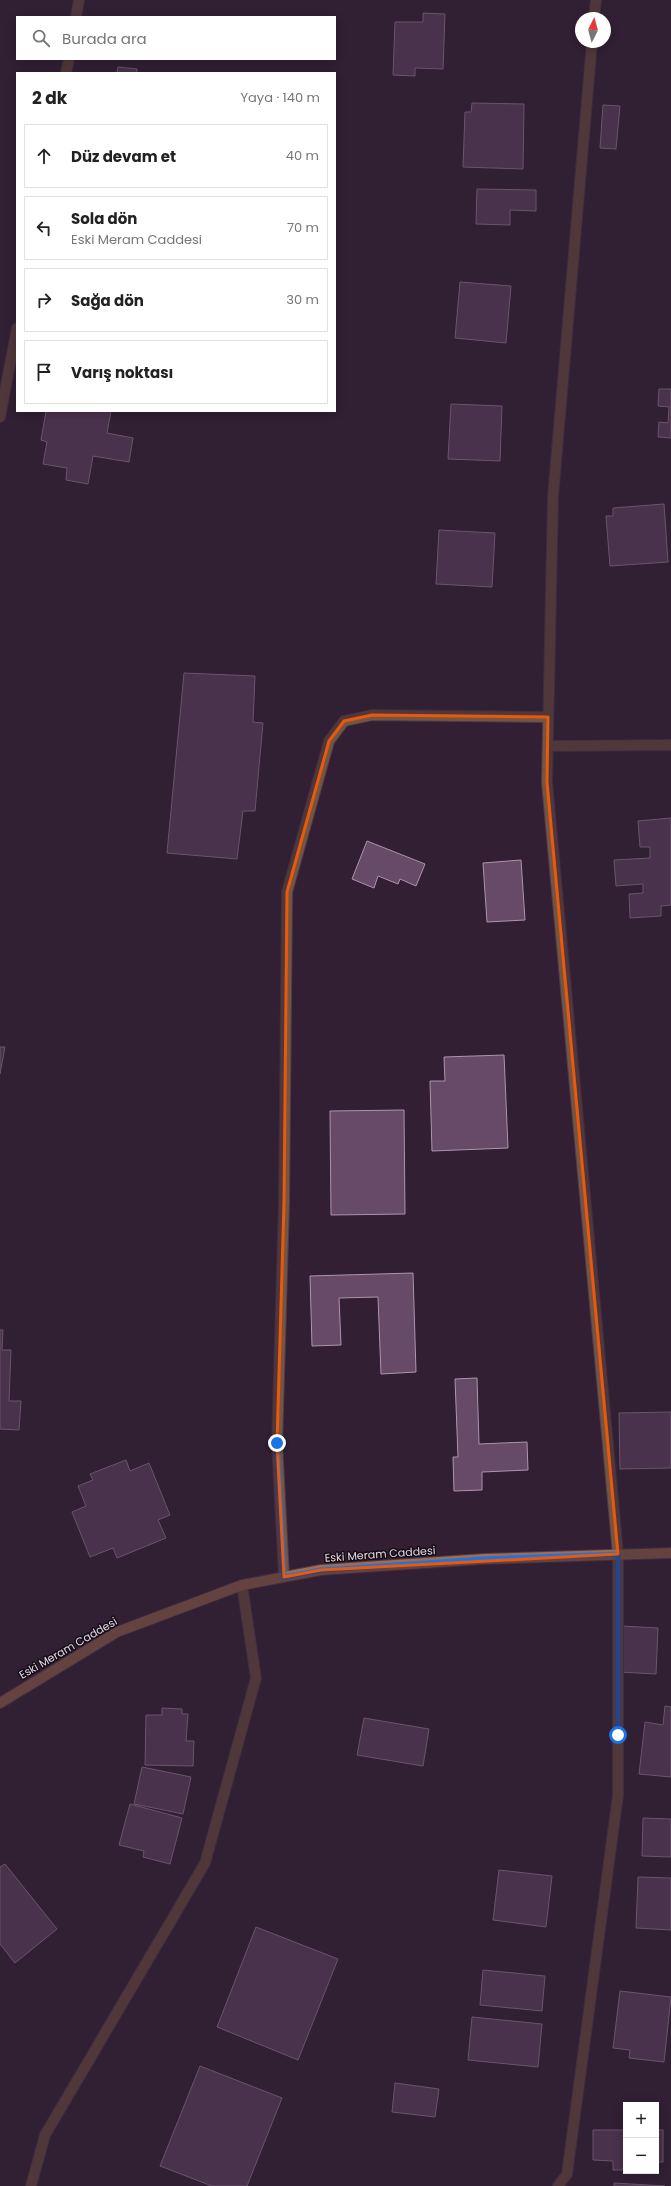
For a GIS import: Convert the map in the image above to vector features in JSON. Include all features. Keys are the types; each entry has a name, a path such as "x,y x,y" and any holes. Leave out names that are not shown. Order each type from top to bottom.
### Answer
{"street":[{"path":"76,16 78,0"},
{"path":"595,12 596,0"},
{"path":"558,2186 567,2174 618,1795 618,1554 547,782 553,497 591,48"},
{"path":"66,72 69,60"},
{"path":"0,417 16,333"},
{"path":"284,1577 277,1443 284,1202 287,892 329,741 344,721 372,715 548,717"},
{"path":"548,746 671,745"},
{"name":"Eski Meram Caddesi","path":"0,1702 117,1632 242,1585 321,1570 484,1559 671,1553"},
{"path":"31,2186 45,2135 205,1863 256,1678 242,1585"}],"highlighted area":[{"path":"372,715 548,717 547,782 618,1554 321,1570 284,1577 277,1443 284,1202 287,892 329,741 344,721"}],"building":[{"path":"423,13 445,14 443,69 415,68 415,76 393,75 395,22 423,22"},
{"path":"118,67 137,69 137,72 117,72"},
{"path":"472,103 524,104 523,169 463,167 465,112 471,112"},
{"path":"603,105 620,106 616,149 600,148"},
{"path":"477,189 536,190 536,211 510,210 510,225 476,224"},
{"path":"460,282 511,286 506,343 455,338"},
{"path":"659,389 671,389 671,438 658,437 659,422 668,423 669,407 658,406"},
{"path":"451,404 502,406 500,461 448,459"},
{"path":"46,412 111,412 107,433 133,438 129,462 93,456 88,484 66,480 67,468 43,464 47,442 41,440"},
{"path":"664,504 668,562 610,566 606,516 613,516 613,508"},
{"path":"439,530 495,533 492,587 436,584"},
{"path":"184,673 255,676 253,722 263,723 255,811 243,811 237,859 167,853"},
{"path":"671,818 671,905 661,906 661,916 630,918 629,894 643,893 643,884 616,886 614,860 650,858 650,847 640,847 638,821"},
{"path":"367,841 425,864 416,886 400,879 398,884 378,876 374,888 352,879"},
{"path":"521,860 525,920 487,922 483,863"},
{"path":"0,1047 5,1047 0,1074"},
{"path":"504,1055 508,1148 432,1151 430,1081 445,1081 444,1057"},
{"path":"404,1110 405,1214 331,1215 330,1111"},
{"path":"413,1273 416,1372 381,1374 378,1297 339,1298 341,1345 312,1346 310,1276"},
{"path":"0,1330 3,1330 2,1350 11,1350 9,1401 21,1401 19,1430 0,1429"},
{"path":"477,1378 479,1444 527,1442 528,1470 482,1472 482,1490 454,1491 453,1457 458,1457 455,1379"},
{"path":"671,1412 671,1468 620,1469 619,1413"},
{"path":"126,1460 130,1471 149,1463 170,1515 158,1520 166,1538 117,1558 113,1548 90,1557 72,1512 86,1506 78,1486 93,1480 90,1474"},
{"path":"622,1626 658,1628 656,1674 619,1672"},
{"path":"665,1706 671,1707 671,1777 639,1774 645,1722 663,1725"},
{"path":"162,1708 182,1709 182,1714 188,1714 186,1741 194,1741 193,1766 145,1765 146,1715 162,1715"},
{"path":"364,1718 429,1729 423,1766 357,1755"},
{"path":"142,1767 191,1777 183,1814 134,1804"},
{"path":"130,1804 182,1818 170,1864 143,1857 144,1851 119,1845"},
{"path":"643,1818 671,1819 671,1857 642,1856"},
{"path":"5,1864 57,1929 15,1963 0,1944 0,1867"},
{"path":"499,1870 552,1876 546,1927 493,1920"},
{"path":"638,1877 671,1878 671,1930 636,1928"},
{"path":"256,1927 338,1959 298,2060 217,2027"},
{"path":"483,1970 545,1976 542,2011 480,2005"},
{"path":"620,1991 671,1997 664,2062 629,2058 630,2050 613,2048"},
{"path":"472,2017 542,2024 538,2067 468,2060"},
{"path":"200,2066 282,2098 247,2186 212,2186 160,2166"},
{"path":"395,2083 439,2089 435,2117 392,2112"},
{"path":"593,2130 623,2130 623,2170 613,2170 613,2161 593,2160"},
{"path":"659,2130 663,2130 663,2162 659,2162"},
{"path":"614,2183 665,2186 614,2186"}],"route":[{"path":"277,1443 284,1577 321,1570 484,1559 618,1554 618,1735"}]}
